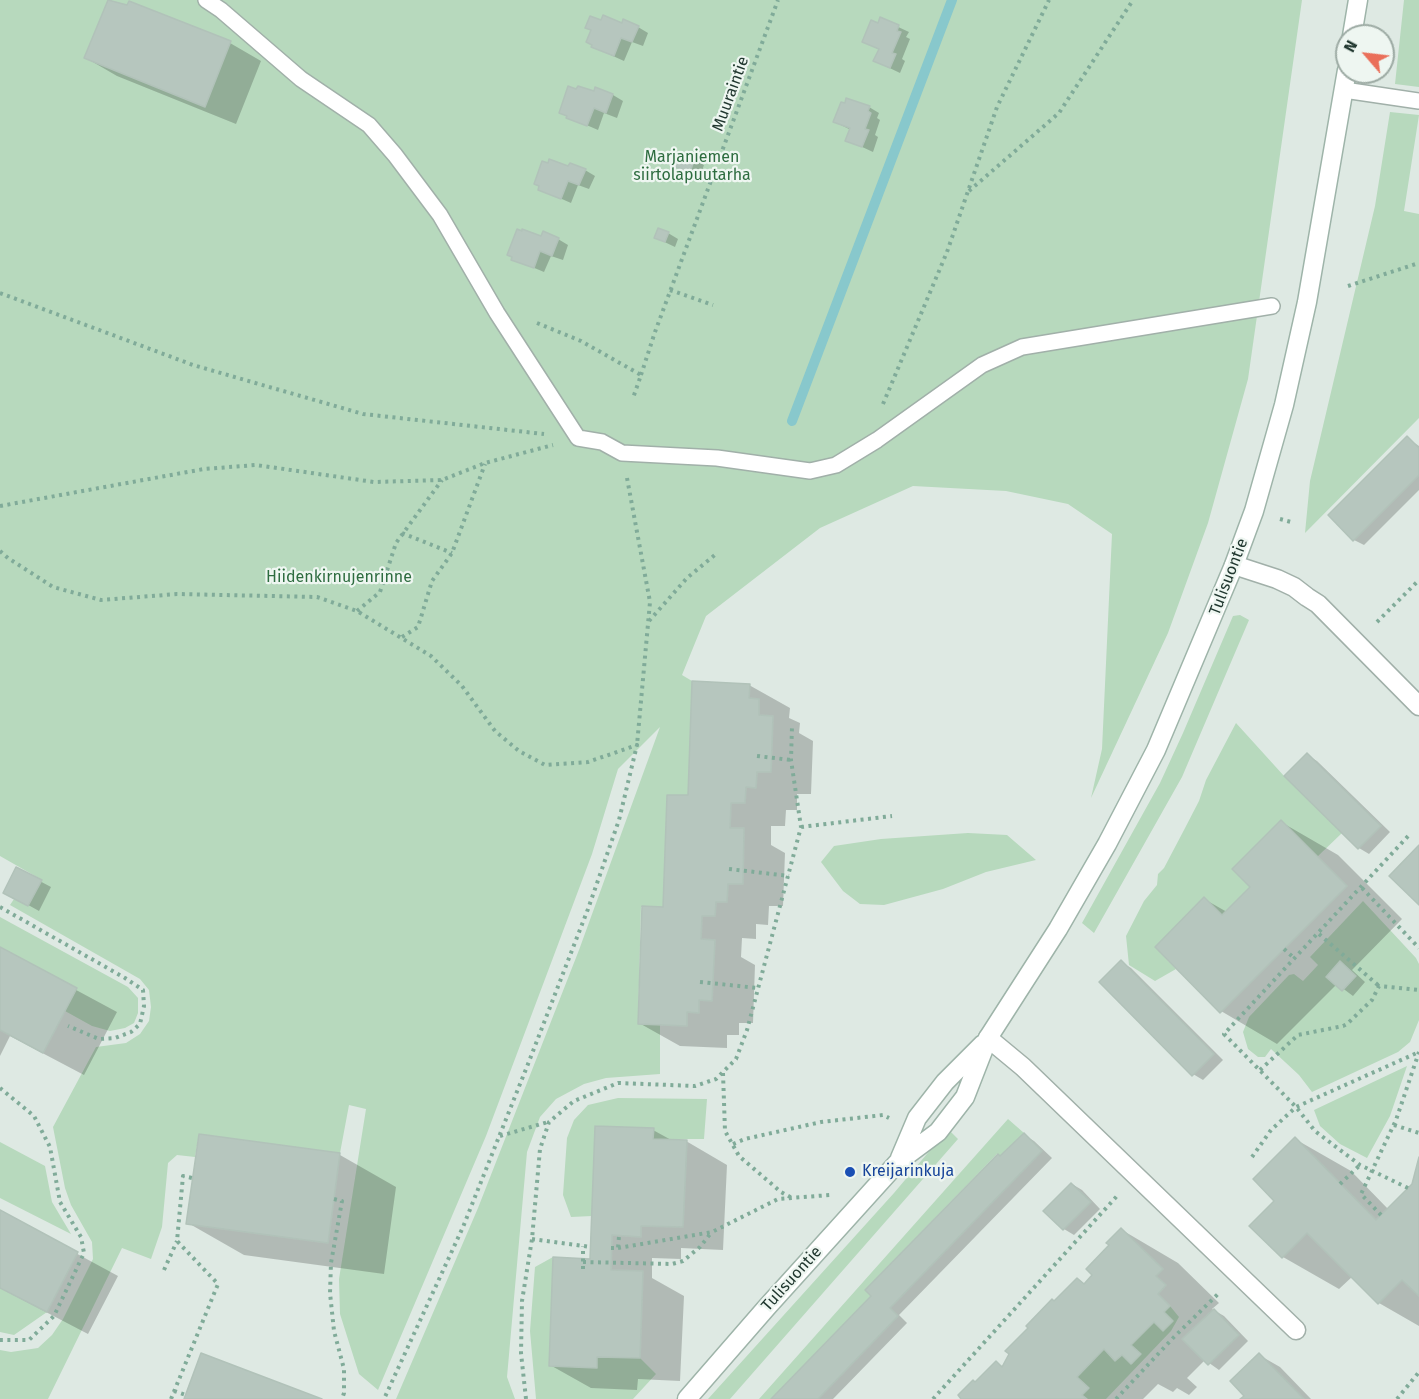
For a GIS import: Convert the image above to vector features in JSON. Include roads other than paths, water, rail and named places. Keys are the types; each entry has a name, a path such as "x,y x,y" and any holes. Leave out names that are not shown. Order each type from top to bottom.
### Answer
{"main road":[{"path":"1354,24 1358,0"},
{"name":"Tulisuontie","path":"687,1399 766,1307 899,1161 938,1132 965,1096 988,1038 1058,929 1107,844 1156,750 1234,565 1254,511 1292,370 1307,302 1345,84"},
{"path":"1234,565 1277,579 1294,587 1318,604 1419,706"},
{"path":"988,1038 1023,1067 1296,1330"},
{"name":"Tulisuontie","path":"899,1161 917,1118 945,1082 988,1038"}],"lane":[{"path":"207,0 221,9 301,79 369,124 440,215 497,313 578,438 602,442 622,453 717,458 810,471 836,465 877,440 982,365 1022,347 1272,306"},
{"path":"1344,90 1419,101"}],"waterway":[{"path":"792,421 952,0"}],"place":[{"name":"Kreijarinkuja","path":"850,1172"}],"park label":[{"name":"Marjaniemen siirtolapuutarha","path":"692,167"},
{"name":"Hiidenkirnujenrinne","path":"339,578"}]}
